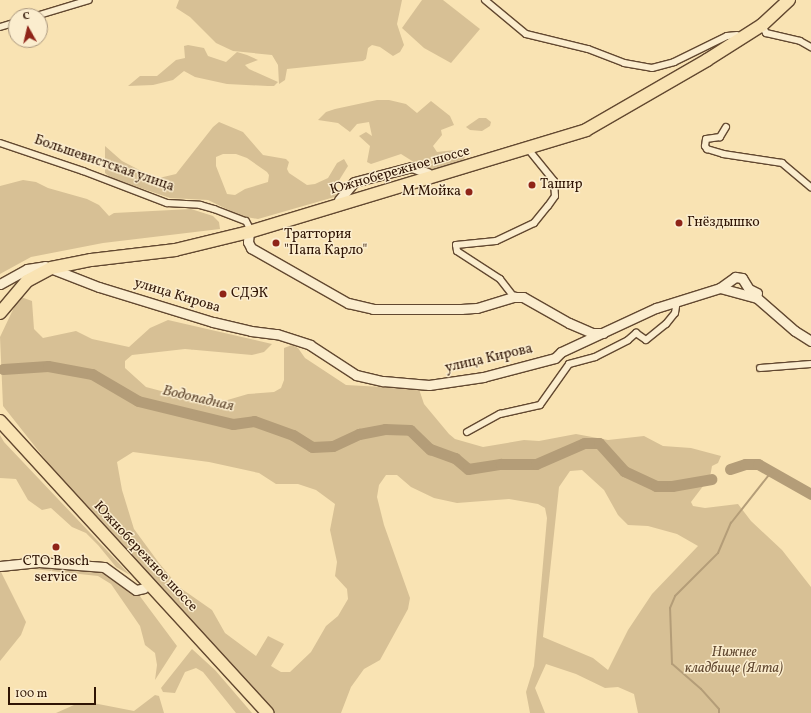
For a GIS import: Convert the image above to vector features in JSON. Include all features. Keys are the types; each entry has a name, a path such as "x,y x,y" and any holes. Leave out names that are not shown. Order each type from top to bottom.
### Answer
{"highway":[{"name":"Южнобережное шоссе","path":"0,313 27,282 47,267 175,250 248,226 409,183 528,149 586,130 763,30 789,0"},
{"name":"Южнобережное шоссе","path":"0,307 25,280 47,267 94,256 180,245 339,200 583,127 737,35 779,4"},
{"name":"Южнобережное шоссе","path":"1,426 23,447 147,586"},
{"name":"Южнобережное шоссе","path":"1,426 244,691 268,713"},
{"name":"Южнобережное шоссе","path":"244,691 260,713"}],"main road":[{"path":"248,226 248,242 251,248 328,294 361,306 373,309 461,309 477,308 514,297 534,302 581,332 581,340 561,352"},
{"path":"0,284 27,269 47,267"},
{"name":"улица Кирова","path":"47,267 99,287 214,322 251,331 277,334 310,345 356,375 383,381 429,385 458,382 555,358 561,352 656,308 720,288 748,291"},
{"path":"720,288 735,277 744,279 748,291 811,339"},
{"path":"569,323 592,333 606,332"},
{"path":"0,566 39,562 104,567 136,590 147,586"}],"street":[{"path":"48,12 89,0"},
{"path":"485,0 526,34 588,49 624,63 652,68 674,62 727,36 737,35"},
{"path":"763,30 800,41 811,47"},
{"path":"726,127 720,137 706,139 705,146 707,149 723,154 782,163 811,187"},
{"name":"Большевистская улица","path":"0,144 83,171 167,203 200,205 248,226"},
{"path":"514,297 500,279 457,251 456,245 496,241 534,223 548,206 555,196 554,181 528,149"},
{"path":"467,432 500,414 540,405 569,364 595,357 628,340 636,332 646,340 666,324 674,313 676,301"},
{"path":"760,368 811,364"}],"green space":[{"path":"179,0 402,0 397,24 404,45 400,52 393,56 380,47 372,45 368,48 366,59 363,61 287,69 285,80 279,84 278,65 272,55 233,51 216,43 190,17 176,8"},
{"path":"422,0 443,0 480,29 451,63 424,48 402,28"},
{"path":"188,45 204,48 208,56 226,62 237,52 247,55 258,60 245,65 249,69 278,82 274,86 227,84 195,77 184,71 173,80 153,85 128,86 140,76 157,76 176,60 185,58 184,46"},
{"path":"377,100 389,100 406,104 417,113 431,101 450,116 454,125 441,130 442,135 433,146 437,152 455,150 465,157 462,162 428,171 401,154 371,164 367,162 370,146 359,136 366,132 372,136 369,122 357,124 350,132 338,123 318,120 326,112"},
{"path":"479,118 486,118 491,122 490,126 482,131 470,130 466,127"},
{"path":"219,122 243,132 263,155 286,159 289,162 287,169 289,173 307,185 315,184 328,178 337,163 344,159 348,166 333,190 338,196 258,219 241,216 208,200 170,198 111,178 105,173 105,146 122,161 151,176 159,178 176,174 213,127","holes":["223,154 236,154 247,158 267,172 269,175 268,182 245,189 235,195 227,194 216,166 216,157"]},
{"path":"23,180 36,182 48,188 87,199 99,205 109,216 114,213 191,209 213,216 219,222 220,229 103,243 31,257 0,274 0,186"},
{"name":"Нижнее кладбище (Ялта)","path":"21,297 32,301 34,329 43,338 76,331 92,339 129,347 150,328 168,320 272,344 264,352 252,355 185,349 132,355 125,361 125,368 146,387 191,399 224,401 248,394 274,392 281,388 284,380 284,348 292,345 298,348 305,358 346,385 419,389 424,404 449,434 455,439 483,447 524,440 539,441 576,434 608,440 644,436 663,446 691,448 721,456 718,463 712,466 710,477 691,502 693,506 705,508 738,504 751,521 782,550 811,587 811,713 638,713 634,694 618,687 605,688 576,674 546,664 535,688 545,713 530,713 526,692 534,666 547,518 545,508 538,504 509,499 457,503 434,498 411,487 397,475 386,475 379,485 377,497 384,525 410,598 408,609 380,660 364,669 351,687 341,713 275,713 75,497 3,406 0,337 18,299","holes":["133,452 209,462 259,473 276,484 298,484 316,490 335,504 330,530 337,562 335,576 347,589 348,599 338,616 326,626 311,652 290,672 281,672 271,666 284,644 268,636 256,656 225,633 212,610 179,587 134,529 122,490 117,462","582,470 604,490 618,515 628,525 648,526 677,534 698,546 652,594 628,630 608,670 593,658 543,637 559,487 570,471"]},
{"path":"0,435 4,442 130,575 116,567 86,533 72,527 51,508 42,510 28,500 16,479 0,478"},
{"path":"30,564 103,571 139,595 177,646 155,680 157,665 155,653 145,645 140,626 111,584 98,576 33,569 29,567"},
{"path":"0,570 26,622 21,635 0,661"},
{"path":"192,649 215,670 252,713 236,713 203,672 196,668 185,672 175,693 163,692 161,688"},
{"path":"155,695 159,696 164,713 56,713 74,705 93,703 134,711"}],"waterway":[{"name":"Водопадная","path":"3,369 48,366 92,374 138,401 233,424 254,421 293,435 312,447 333,446 359,434 385,429 410,430 430,449 455,458 468,469 501,464 536,464 584,443 599,443 624,471 656,486 672,486 711,479"},
{"name":"Водопадная","path":"730,469 745,464 758,464 811,494"},
{"path":"719,713 719,709 701,689 672,664 670,608 675,596 718,553 731,523 772,471"}],"place":[{"name":"Ташир","path":"532,185"},
{"name":"М Мойка","path":"469,192"},
{"name":"Гнёздышко","path":"679,223"},
{"name":"Траттория \"Папа Карло\"","path":"276,243"},
{"name":"СДЭК","path":"223,294"},
{"name":"СТО Bosch service","path":"56,547"}]}
